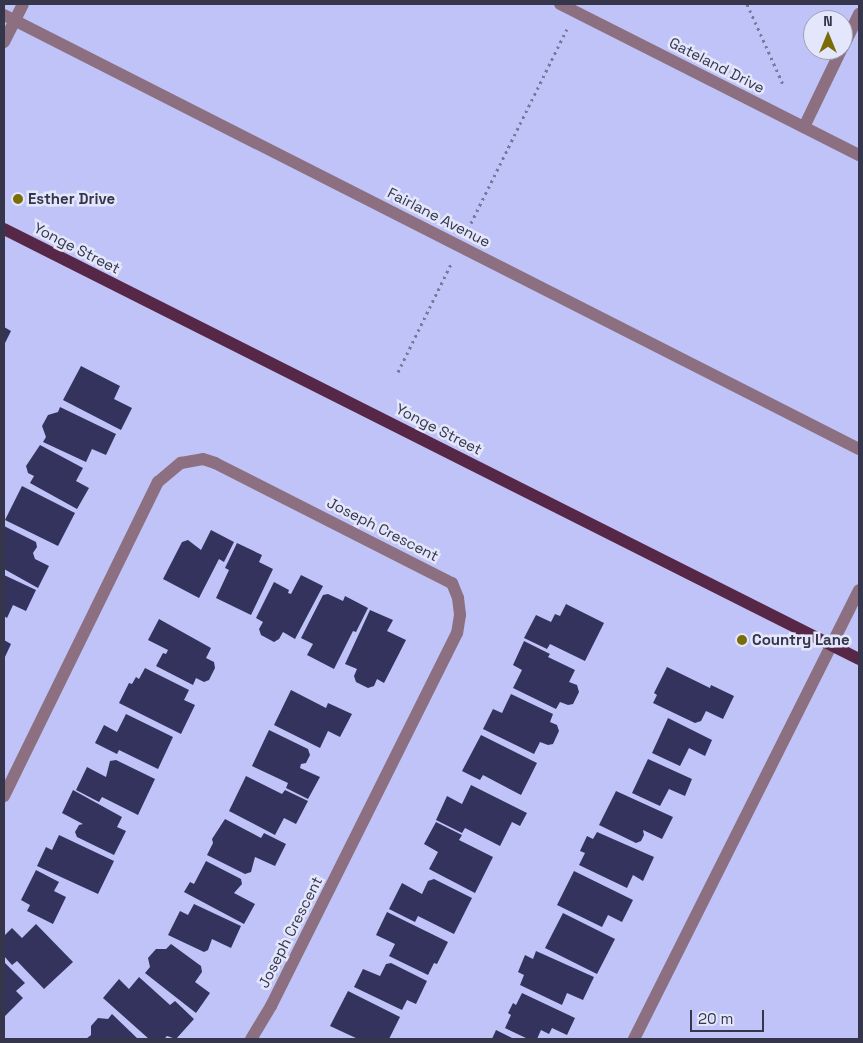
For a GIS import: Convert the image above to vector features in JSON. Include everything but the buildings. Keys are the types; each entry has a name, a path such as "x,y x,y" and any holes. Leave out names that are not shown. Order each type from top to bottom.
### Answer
{"main road":[{"name":"Yonge Street","path":"4,229 859,659"}],"street":[{"path":"4,42 9,18 23,4"},
{"name":"Gateland Drive","path":"560,4 859,155"},
{"path":"853,26 859,14"},
{"name":"Fairlane Avenue","path":"9,18 859,449"},
{"path":"804,127 836,60"},
{"name":"Joseph Crescent","path":"4,796 158,482 181,463 204,459 215,463 452,583 458,598 460,615 458,633 271,1006 251,1039"},
{"path":"634,1039 859,590"}],"path":[{"path":"747,4 784,84"},
{"path":"398,372 576,12"}],"place":[{"name":"Esther Drive","path":"18,199"},
{"name":"Country Lane","path":"742,640"}]}
